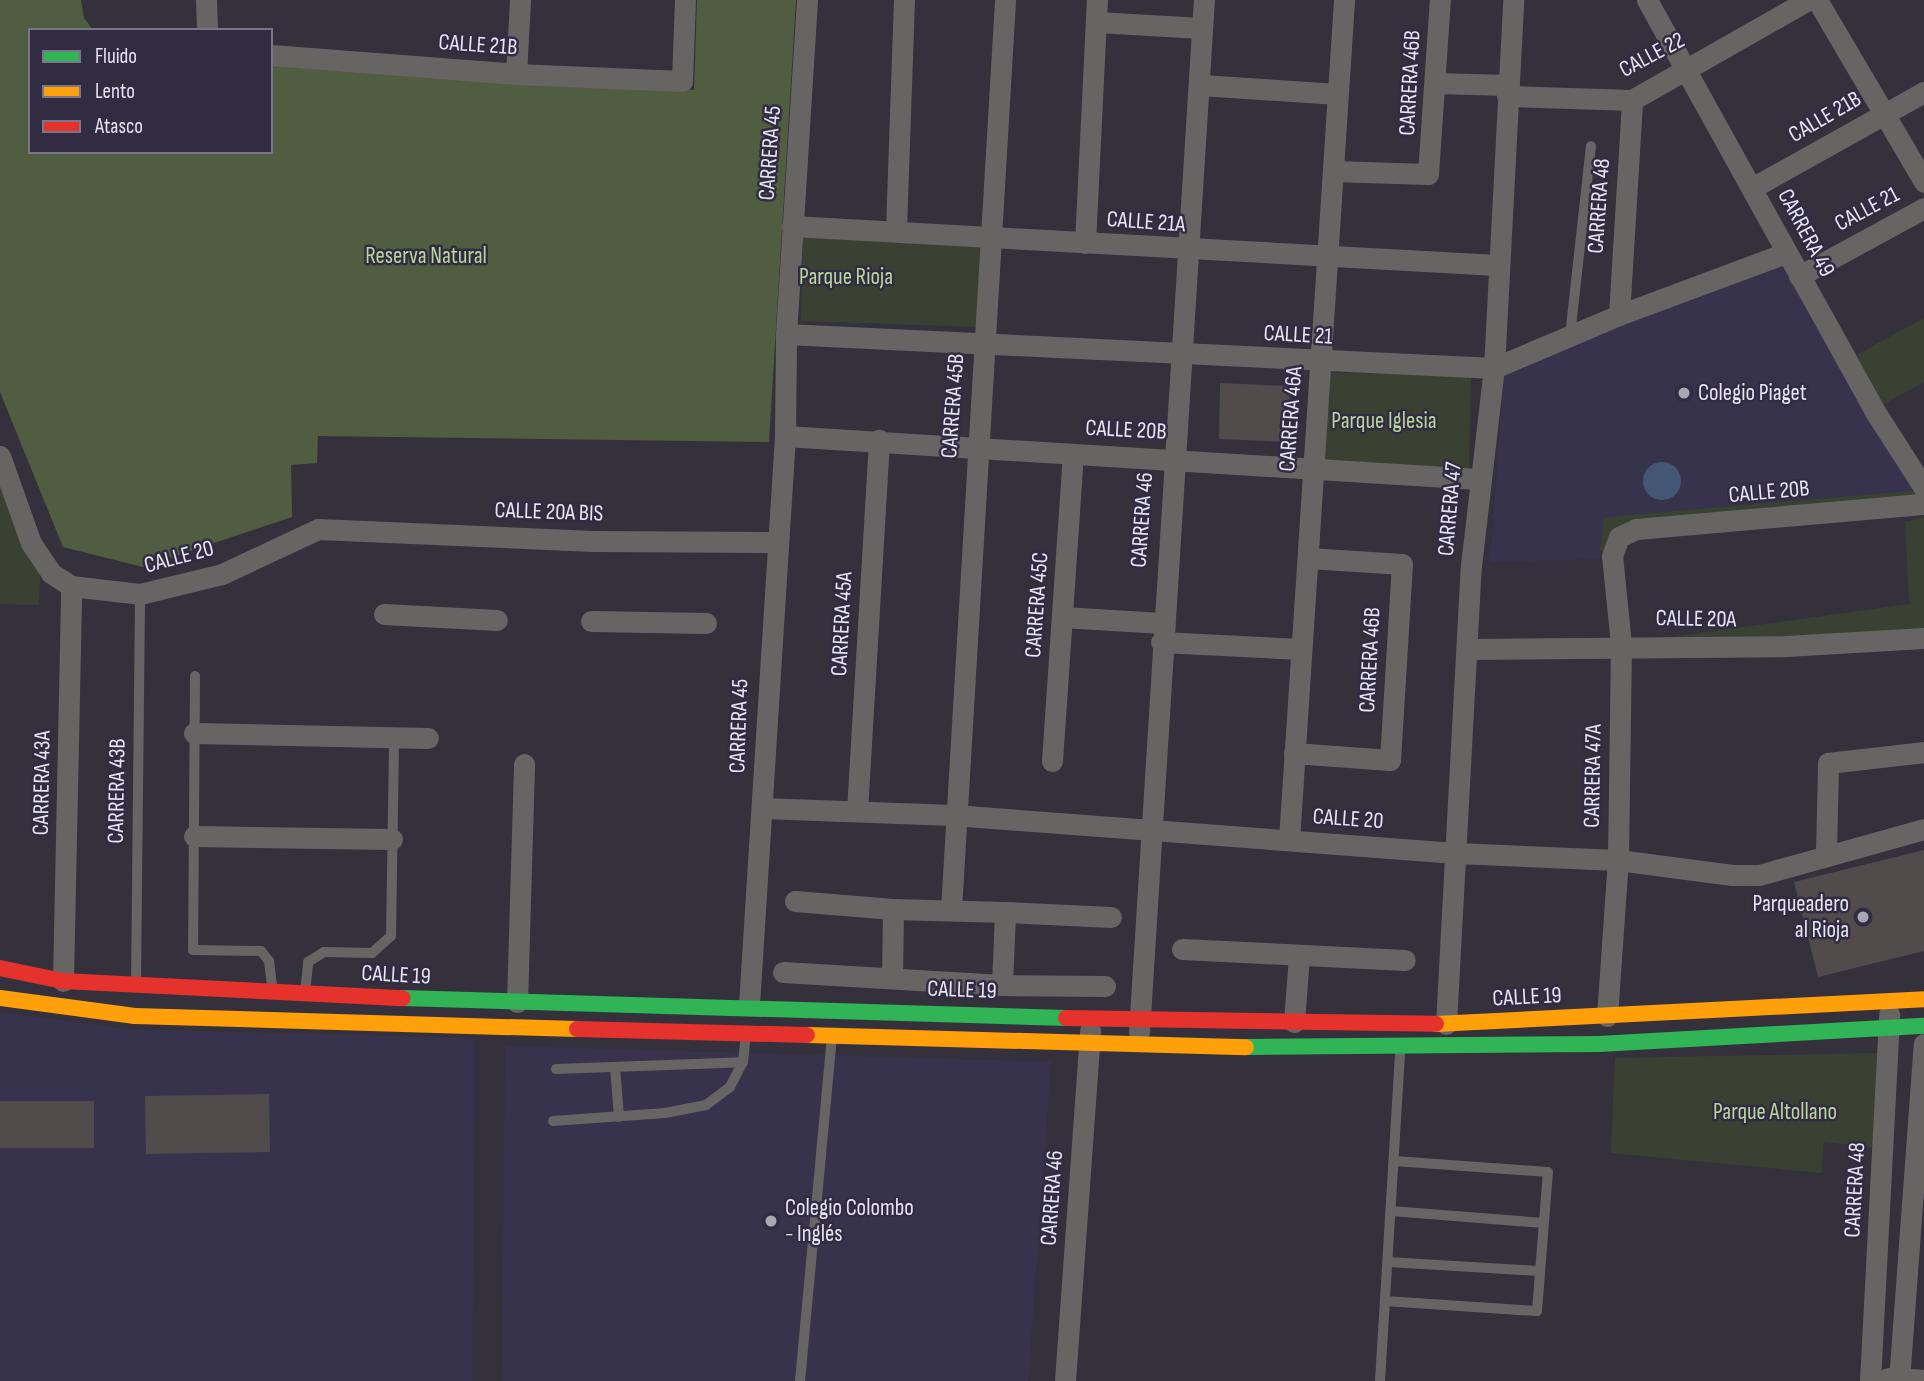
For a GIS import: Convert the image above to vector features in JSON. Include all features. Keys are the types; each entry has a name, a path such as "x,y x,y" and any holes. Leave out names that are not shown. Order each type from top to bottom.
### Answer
{"main road":[{"name":"CALLE 19","path":"0,968 63,981 136,988 517,1002 749,1005 1139,1020 1446,1024 1924,999"},
{"name":"CALLE 19","path":"0,998 135,1016 1139,1045 1401,1049 1924,1026"}],"street":[{"path":"206,0 207,28"},
{"path":"516,74 520,0"},
{"name":"CALLE 21B","path":"273,55 516,74 682,81 685,0"},
{"name":"CARRERA 45","path":"749,1005 784,443 786,334 807,0"},
{"path":"896,229 904,0"},
{"name":"CARRERA 45B","path":"951,910 953,815 993,234 1005,0"},
{"path":"1085,243 1097,0"},
{"name":"CARRERA 46","path":"1139,1045 1148,828 1204,0"},
{"name":"CARRERA 46A","path":"1289,840 1344,0"},
{"name":"CARRERA 46B","path":"1333,171 1422,175 1431,169 1440,0"},
{"name":"CARRERA 47","path":"1446,1024 1478,479 1494,368 1497,265 1513,0"},
{"name":"CARRERA 49","path":"1647,0 1798,276 1924,488"},
{"name":"CALLE 22","path":"1436,83 1632,100 1685,67 1808,0"},
{"path":"1817,0 1881,114 1924,183"},
{"path":"1096,22 1202,29"},
{"path":"1200,85 1338,94"},
{"name":"CALLE 21B","path":"1752,188 1924,92"},
{"name":"CARRERA 48","path":"1619,315 1632,100"},
{"name":"CALLE 21","path":"1798,276 1924,208"},
{"name":"CALLE 21A","path":"792,226 993,234 1188,251 1497,265"},
{"name":"CALLE 21","path":"786,334 1321,363 1494,368 1619,315 1786,253"},
{"name":"CALLE 20B","path":"784,443 880,440 1478,479"},
{"name":"CARRERA 45A","path":"857,811 880,440"},
{"name":"CARRERA 45C","path":"1052,761 1073,454"},
{"path":"0,456 30,543 51,573 71,586"},
{"name":"CALLE 20B","path":"1619,537 1636,529 1924,504"},
{"name":"CALLE 20","path":"71,586 140,594 222,574 318,529"},
{"name":"CALLE 20A BIS","path":"318,529 593,541 778,542"},
{"name":"CARRERA 47A","path":"1607,1016 1618,860 1621,644 1612,556 1619,537"},
{"name":"CARRERA 46B","path":"1294,752 1390,760 1402,564 1307,558"},
{"name":"CARRERA 43A","path":"63,981 71,586"},
{"path":"384,614 497,621"},
{"path":"1062,617 1301,649"},
{"path":"591,621 706,623"},
{"name":"CALLE 20A","path":"1466,649 1621,644 1786,646 1924,638"},
{"path":"194,733 428,738"},
{"path":"1826,854 1828,763 1924,752"},
{"path":"517,1002 524,764"},
{"name":"CALLE 20","path":"762,808 953,815 1148,828 1456,853 1618,860 1759,875 1826,854 1924,829"},
{"path":"194,836 393,839"},
{"path":"794,901 893,909 1111,917"},
{"path":"892,977 893,909"},
{"path":"1003,985 1005,912"},
{"path":"1182,949 1405,960"},
{"path":"1294,1022 1299,955"},
{"path":"783,972 1003,985 1105,986"},
{"path":"942,981 944,1012"},
{"name":"CARRERA 48","path":"1870,1379 1891,1028 1888,1002"},
{"name":"CARRERA 46","path":"1065,1381 1091,1018"},
{"path":"1899,1380 1920,1132 1924,1044"},
{"path":"1885,1128 1920,1132"},
{"path":"1870,1379 1924,1380"}],"lane":[{"path":"1570,336 1591,146"},
{"name":"CARRERA 43B","path":"136,988 140,594"},
{"path":"195,676 193,950 261,951 269,961 273,994"},
{"path":"305,995 307,962 324,952 372,953 391,936 394,737"},
{"path":"553,1121 619,1117 706,1105 730,1087 743,1062 746,1032"},
{"path":"800,1381 832,1035"},
{"path":"1380,1381 1401,1049"},
{"path":"556,1069 743,1062"},
{"path":"615,1067 619,1117"},
{"path":"1385,1301 1537,1311 1548,1172 1394,1160"},
{"path":"1391,1212 1544,1223"},
{"path":"1388,1262 1540,1272"}],"shaded area":[{"name":"Colegio Piaget","path":"1786,253 1920,490 1604,517 1600,559 1490,562 1504,376"},
{"path":"0,1012 128,1029 475,1038 472,1381 0,1381"},
{"name":"Colegio Colombo - Inglés","path":"505,1046 1051,1062 1028,1381 502,1381"}],"green space":[{"name":"Reserva Natural","path":"0,0 81,0 84,18 92,28 28,28 28,154 273,154 273,64 694,90 697,0 796,0 769,442 318,436 317,463 291,465 292,517 143,567 63,547 0,392"},
{"name":"Parque Rioja","path":"803,232 983,237 979,327 801,321"},
{"path":"1924,318 1924,382 1884,404 1856,355"},
{"name":"Parque Iglesia","path":"1327,373 1471,374 1469,471 1323,467"},
{"path":"0,485 40,576 39,605 0,604"},
{"path":"1920,490 1924,498 1621,526 1610,554 1600,550 1604,517"},
{"path":"1924,517 1924,631 1642,641 1909,604 1905,522"},
{"name":"Parque Altollano","path":"1878,1053 1876,1148 1824,1142 1821,1173 1611,1153 1615,1058"}],"water":[{"path":"1662,462 1675,468 1681,481 1675,494 1662,500 1649,494 1643,481 1649,468"}],"building":[{"path":"1220,383 1290,386 1288,442 1219,439"},
{"name":"Parqueadero al Rioja","path":"1924,850 1924,951 1818,977 1794,882"},
{"path":"269,1094 270,1152 146,1154 145,1096"},
{"path":"0,1101 94,1101 94,1148 0,1148"}],"traffic: fast":[{"path":"403,998 1066,1018"},
{"path":"1246,1047 1599,1044 1924,1026"}],"traffic: slow":[{"path":"0,998 135,1016 577,1029"},
{"path":"1436,1024 1924,999"},
{"path":"807,1035 1246,1047"}],"traffic: jam":[{"path":"0,968 63,981 403,998"},
{"path":"1066,1018 1436,1024"},
{"path":"577,1029 807,1035"}],"place":[{"name":"Colegio Piaget","path":"1684,393"},
{"name":"Parqueadero al Rioja","path":"1863,917"},
{"name":"Colegio Colombo - Inglés","path":"771,1221"}]}
